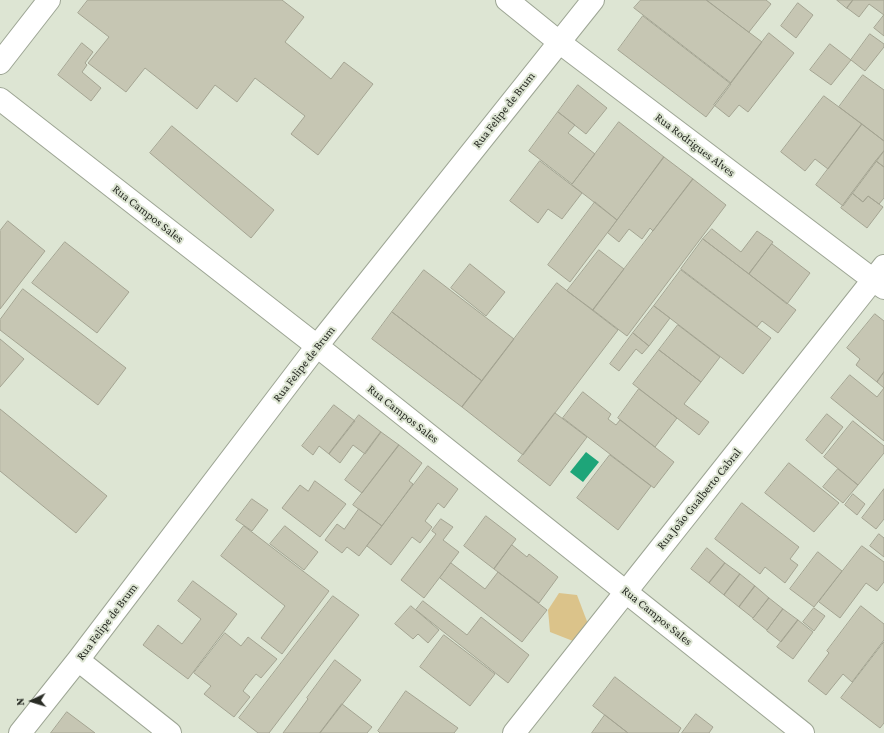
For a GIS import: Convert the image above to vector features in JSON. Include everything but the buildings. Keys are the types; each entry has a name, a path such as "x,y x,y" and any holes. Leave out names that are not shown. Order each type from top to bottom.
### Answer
{"street":[{"path":"0,63 49,0"},
{"name":"Rua Rodrigues Alves","path":"507,0 559,42 880,278"},
{"name":"Rua Felipe de Brum","path":"20,733 78,660 317,346 593,0"},
{"name":"Rua Campos Sales","path":"0,99 317,346 803,733"},
{"name":"Rua João Gualberto Cabral","path":"514,733 626,591 880,278"},
{"path":"78,660 170,733"}],"shaded area":[{"path":"586,452 599,462 583,482 570,472"},
{"path":"559,593 577,595 588,624 573,641 550,632 548,610"}]}
